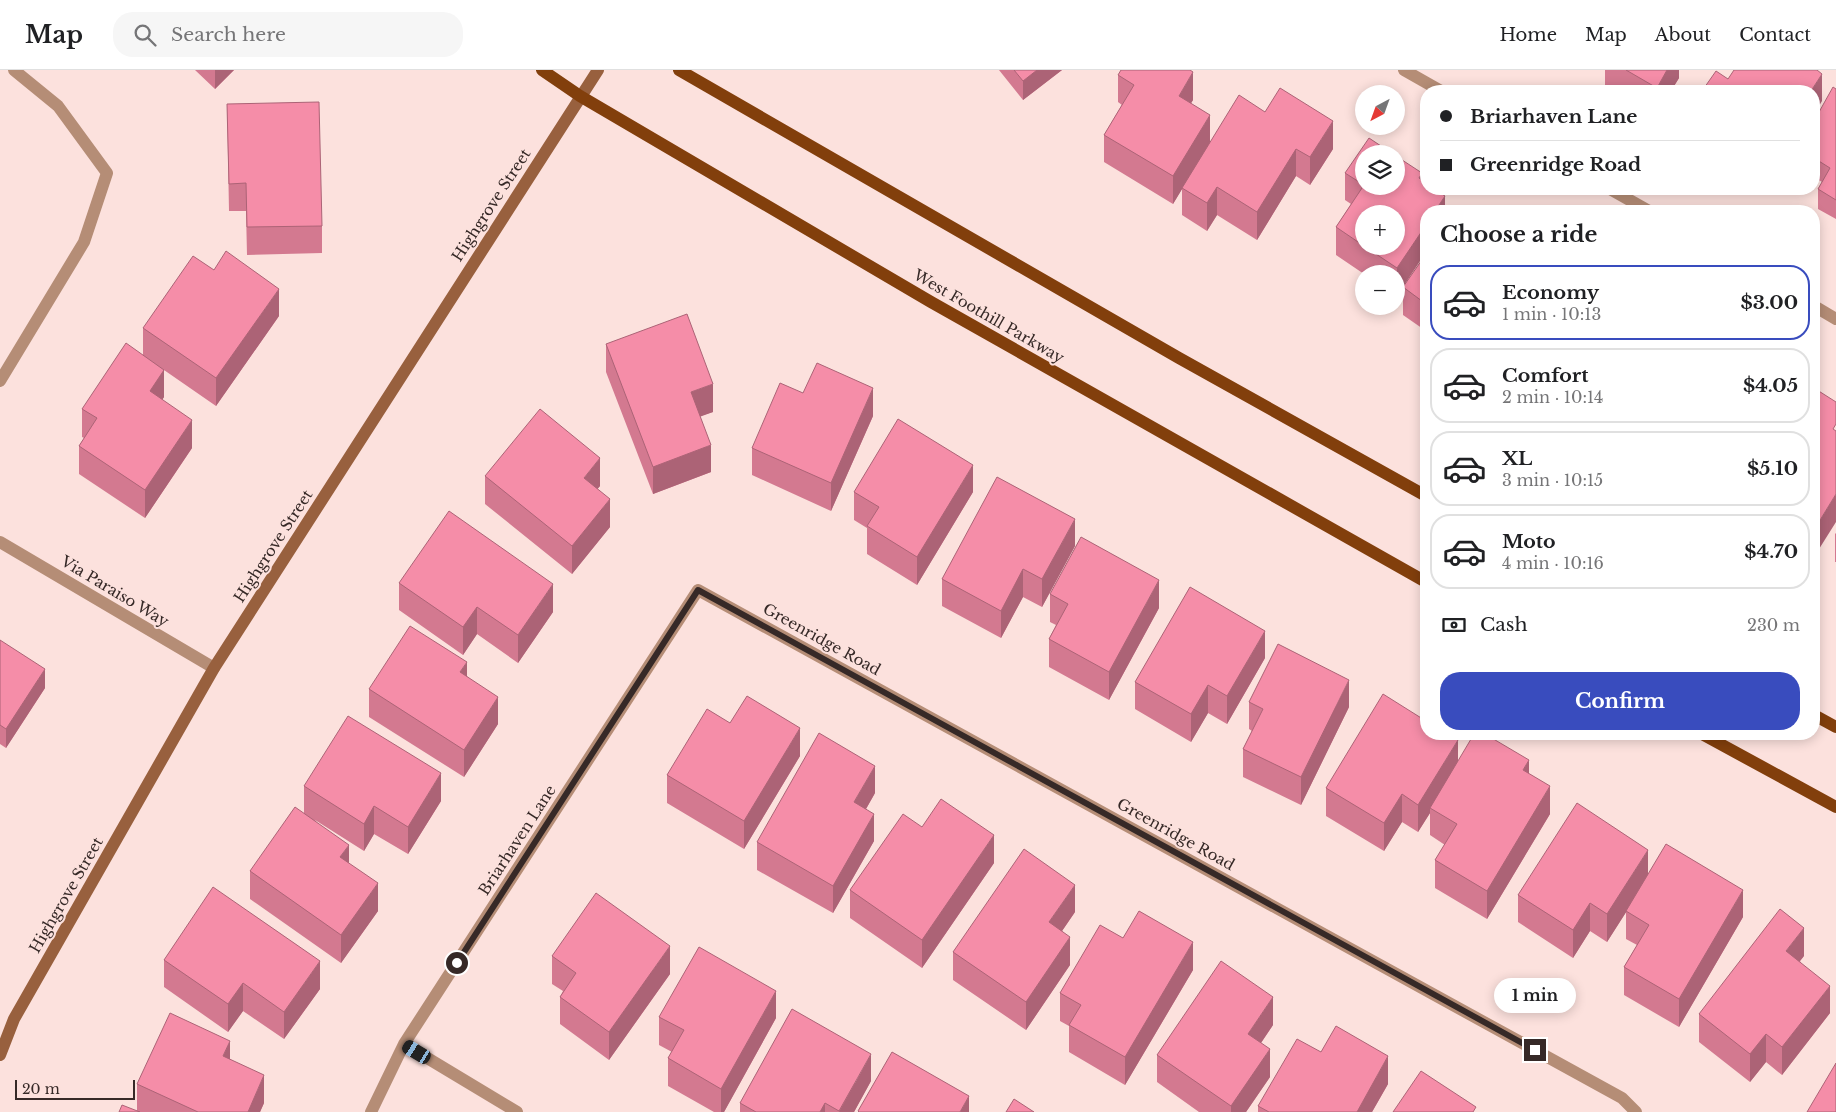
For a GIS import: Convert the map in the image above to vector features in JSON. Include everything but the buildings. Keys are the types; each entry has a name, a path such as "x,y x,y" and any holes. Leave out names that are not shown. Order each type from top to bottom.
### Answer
{"main road":[{"name":"West Foothill Parkway","path":"542,70 580,96 931,302 1420,579"},
{"path":"680,70 1179,358 1420,493"},
{"path":"1820,718 1836,727"},
{"path":"1713,740 1836,807"}],"street":[{"path":"0,381 84,242 107,173 58,106 14,70"},
{"name":"Highgrove Street","path":"0,1055 14,1019 214,668 598,70"},
{"path":"1404,70 1430,85"},
{"path":"1621,195 1638,205"},
{"path":"1820,310 1836,319"},
{"name":"Via Paraiso Way","path":"0,542 214,668"},
{"name":"Briarhaven Lane","path":"370,1112 404,1044 698,590"},
{"name":"Greenridge Road","path":"698,590 1614,1093 1636,1112"},
{"path":"404,1044 517,1112"}],"route":[{"path":"457,963 698,590 1535,1050"}]}
